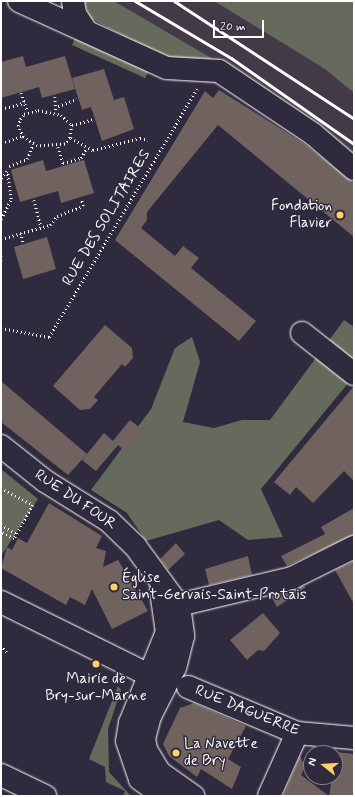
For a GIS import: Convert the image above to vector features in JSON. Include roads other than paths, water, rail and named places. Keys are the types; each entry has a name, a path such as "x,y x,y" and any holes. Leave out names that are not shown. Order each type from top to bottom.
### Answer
{"street":[{"path":"19,1 54,6 86,31 167,68 178,71 210,68 254,92 313,134 354,169"},
{"path":"73,1 75,14 86,31"},
{"path":"302,333 354,374"},
{"name":"RUE DU FOUR","path":"1,446 45,481 109,521 135,546 158,580 172,607"},
{"path":"172,607 292,578 354,547"},
{"path":"1,602 150,675 160,696"},
{"path":"163,796 140,779 127,741 130,723 167,632 172,607"},
{"path":"172,607 183,636 175,667 160,696 147,727 146,750 159,772 193,796"},
{"name":"RUE DAGUERRE","path":"188,687 297,734 354,738"},
{"path":"269,796 297,734"},
{"path":"1,774 45,796"}],"railway":[{"path":"135,1 231,58 354,144"},
{"path":"174,1 354,119"}],"place":[{"name":"Fondation Flavier","path":"340,215"},
{"name":"Église Saint-Gervais-Saint-Protais","path":"114,587"},
{"name":"Mairie de Bry-sur-Marne","path":"96,664"},
{"name":"La Navette de Bry","path":"176,753"}]}
